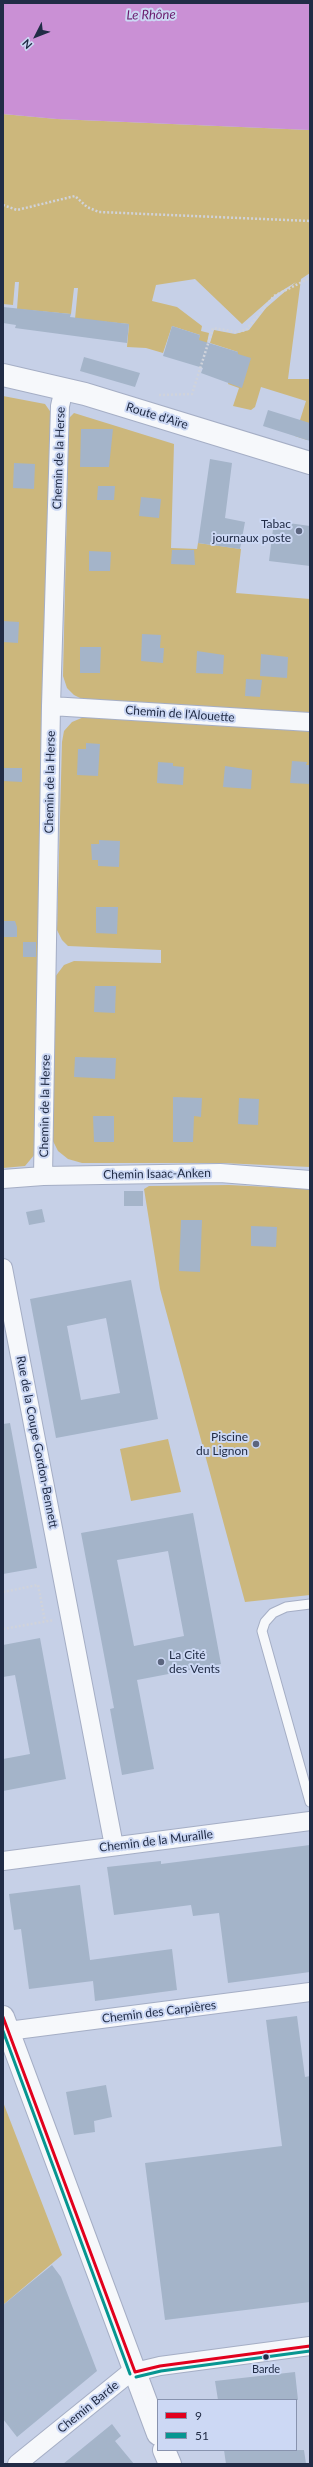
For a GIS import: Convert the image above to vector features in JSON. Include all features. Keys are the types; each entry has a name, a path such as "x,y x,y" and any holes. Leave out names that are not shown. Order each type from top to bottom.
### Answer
{"street":[{"name":"Route d'Aïre","path":"3,375 64,389 310,463"},
{"name":"Chemin de la Herse","path":"43,1176 51,706 60,406 64,389"},
{"name":"Chemin de l'Alouette","path":"51,706 310,722"},
{"name":"Chemin Isaac-Anken","path":"3,1179 43,1176 220,1173 310,1180"},
{"name":"Rue de la Coupe Gordon-Bennett","path":"3,1268 114,1846"},
{"name":"Chemin de la Muraille","path":"3,1861 310,1821"},
{"name":"Chemin des Carpières","path":"6,2024 310,1992"},
{"path":"6,2024 157,2431"},
{"name":"Chemin Barde","path":"17,2464 127,2375 160,2366 310,2346"},
{"path":"164,2451 170,2464"}],"lane":[{"path":"310,1604 286,1607 273,1613 265,1622 262,1631 310,1802"}],"path":[{"path":"3,205 17,210 75,196 87,207 99,212 310,221"},
{"path":"155,395 192,394 213,328 237,332 246,330 274,296 310,278"},
{"path":"3,1592 38,1585 45,1621"},
{"path":"3,1629 70,1617"}],"shaded area":[{"path":"3,114 57,119 310,130 310,273 301,279 288,379 310,379 310,429 307,440 295,436 306,401 261,387 255,407 251,410 233,406 239,388 228,384 238,352 210,343 214,330 235,334 249,330 266,308 296,282 275,295 242,324 195,279 156,285 152,301 177,307 202,326 201,331 209,333 207,343 194,354 200,335 172,326 163,353 146,348 127,347 129,324 75,319 78,288 74,288 71,314 17,309 19,282 15,282 13,305 3,304"},
{"path":"3,396 45,404 52,414 35,1154 25,1166 3,1168"},
{"path":"74,413 174,444 171,548 197,549 198,543 241,549 236,593 310,599 310,713 84,700 74,695 67,688 63,676 69,418"},
{"path":"84,717 310,731 310,1167 222,1163 82,1163 68,1159 58,1151 52,1139 55,977 64,965 74,961 161,963 161,950 68,946 62,940 57,930 62,742 64,731 72,722"},
{"name":"Piscine du Lignon","path":"229,1185 310,1189 310,1595 245,1602 160,1289 144,1189 149,1186"},
{"path":"168,1439 181,1492 131,1501 120,1449"},
{"path":"3,2102 62,2255 3,2305"}],"water":[{"name":"Le Rhône","path":"3,3 310,3 310,130 57,119 3,114"}],"building":[{"path":"3,307 71,314 70,317 129,324 127,343 15,328 16,325 3,323"},
{"path":"172,326 200,335 199,340 238,352 238,354 251,358 242,388 201,373 203,368 163,356"},
{"path":"84,357 140,373 135,387 80,371"},
{"path":"268,410 310,423 310,441 263,426"},
{"path":"81,429 113,429 109,467 80,467"},
{"path":"210,459 232,463 225,518 245,522 240,549 198,543"},
{"path":"14,463 35,464 34,489 13,488"},
{"path":"98,486 115,486 114,500 97,500"},
{"path":"141,497 161,499 159,518 139,516"},
{"path":"274,521 310,526 310,566 269,561"},
{"path":"172,550 194,550 195,565 171,564"},
{"path":"89,551 111,552 110,571 89,571"},
{"path":"3,621 19,622 18,643 3,642"},
{"path":"142,634 161,635 160,648 164,648 163,663 141,661"},
{"path":"80,647 101,647 100,673 80,673"},
{"path":"197,651 224,655 223,674 196,673"},
{"path":"261,654 288,657 287,678 260,676"},
{"path":"246,679 262,680 260,697 245,696"},
{"path":"86,743 100,744 98,776 77,775 78,749 86,749"},
{"path":"292,761 307,762 306,765 310,765 310,784 290,783"},
{"path":"158,762 173,763 173,766 184,767 183,785 157,783"},
{"path":"225,766 252,770 251,789 223,787"},
{"path":"3,768 22,768 22,782 3,781"},
{"path":"99,840 120,841 119,867 98,866 98,860 92,860 91,844 99,844"},
{"path":"96,907 118,907 117,934 96,933"},
{"path":"3,921 15,921 17,927 17,937 3,937"},
{"path":"23,942 36,942 36,957 23,957"},
{"path":"95,986 116,986 115,1013 94,1012"},
{"path":"75,1057 116,1058 115,1079 74,1077"},
{"path":"173,1097 202,1098 201,1117 194,1116 193,1142 173,1142"},
{"path":"239,1098 259,1099 258,1125 238,1124"},
{"path":"93,1116 114,1116 114,1142 94,1142"},
{"path":"124,1191 143,1191 143,1206 124,1206"},
{"path":"42,1209 45,1222 29,1225 26,1212"},
{"path":"181,1220 202,1220 200,1272 179,1271"},
{"path":"251,1226 277,1227 276,1247 251,1246"},
{"path":"131,1280 158,1419 56,1438 30,1299","holes":["106,1318 120,1393 81,1400 67,1326"]},
{"path":"10,1423 37,1568 3,1574 3,1424"},
{"path":"193,1513 221,1664 137,1680 154,1769 122,1775 110,1709 114,1708 81,1533","holes":["168,1551 184,1636 134,1646 117,1560"]},
{"path":"40,1638 66,1779 3,1791 3,1759 30,1754 15,1675 3,1677 3,1645"},
{"path":"310,1845 310,1972 228,1983 219,1913 193,1916 191,1905 114,1915 107,1867 161,1861 161,1864"},
{"path":"80,1885 90,1960 172,1949 177,1990 95,2001 93,1981 29,1989 21,1929 14,1930 9,1894"},
{"path":"297,2016 305,2077 310,2076 310,2302 165,2320 145,2163 282,2146 266,2020"},
{"path":"106,2085 112,2117 94,2121 95,2132 74,2135 66,2092"},
{"path":"52,2265 61,2277 97,2371 17,2437 3,2419 3,2305"},
{"path":"295,2372 298,2400 218,2399 215,2381"},
{"path":"112,2424 121,2436 115,2441 134,2464 63,2464"},
{"path":"304,2450 306,2464 226,2464 224,2451"}],"transit line":[{"name":"9","path":"3,2017 135,2372"},
{"name":"51","path":"3,2031 130,2374"},
{"name":"9","path":"135,2372 160,2366 310,2346"},
{"name":"51","path":"136,2377 161,2371 310,2351"}],"place":[{"name":"Tabac journaux poste","path":"299,531"},
{"name":"Piscine du Lignon","path":"256,1444"},
{"name":"La Cité des Vents","path":"161,1662"},
{"name":"Barde","path":"266,2357"}]}
